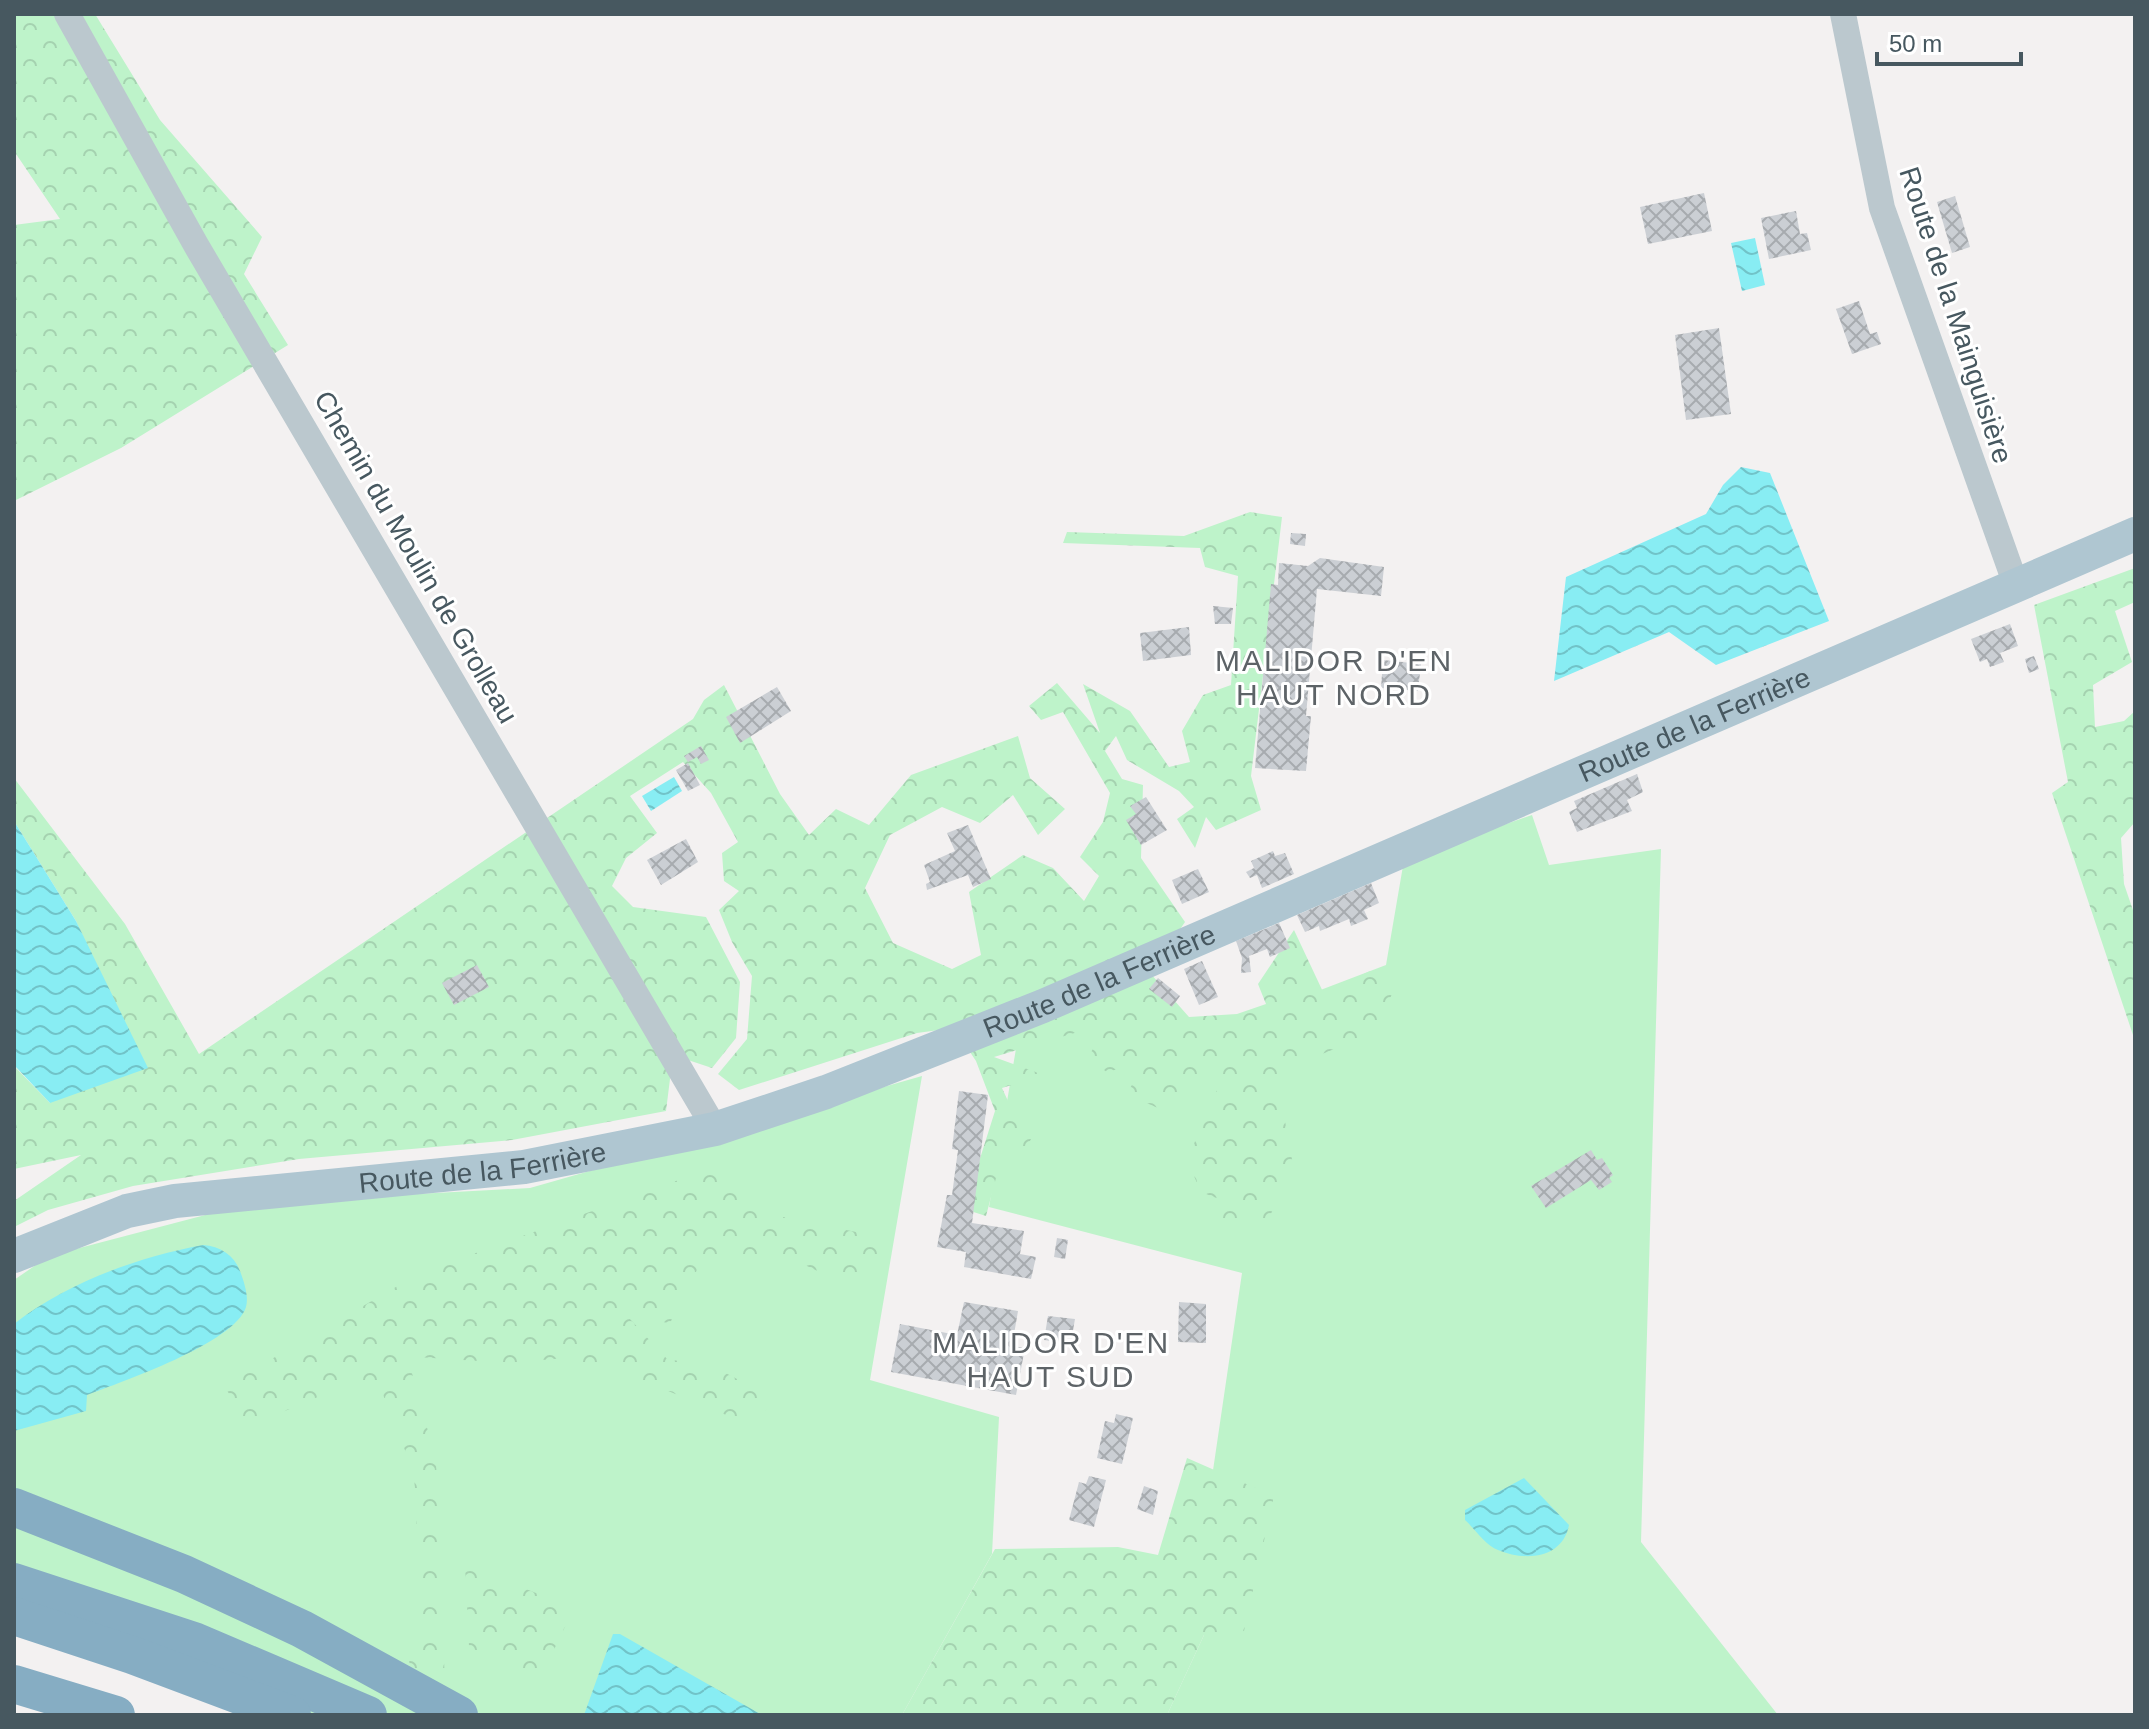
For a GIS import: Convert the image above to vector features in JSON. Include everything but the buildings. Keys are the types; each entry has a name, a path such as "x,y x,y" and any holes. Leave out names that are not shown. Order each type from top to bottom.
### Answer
{"highway":[{"path":"14,1507 184,1574 289,1623 459,1715"},
{"path":"14,1582 194,1641 368,1715"},
{"path":"14,1616 132,1655 292,1715"},
{"path":"14,1684 116,1715"}],"main road":[{"name":"Route de la Ferrière","path":"14,1256 127,1211 175,1201 524,1167 715,1129 826,1092 1043,1006 2135,534"}],"street":[{"name":"Chemin du Moulin de Grolleau","path":"67,14 204,258 715,1129"},
{"name":"Route de la Mainguisière","path":"1843,14 1882,208 2016,585"}],"green space":[{"path":"14,14 95,14 160,120 262,237 244,274 288,345 121,448 14,501 14,225 60,219 14,151"},
{"path":"1250,512 1282,517 1251,776 1261,810 1216,830 1206,817 1195,848 1177,819 1194,807 1179,791 1127,760 1116,736 1105,751 1122,779 1143,785 1141,858 1185,922 1150,973 1189,1017 1237,1014 1266,1004 1258,984 1294,930 1324,994 1370,971 1396,985 1375,1032 1303,1062 1278,1083 1294,1170 1266,1223 1234,1230 1217,1221 1219,1199 1201,1192 1187,1160 1221,1081 1191,1083 1171,1114 1127,1094 1144,1062 1107,1072 1087,1059 1108,1023 994,1057 1044,1075 1002,1088 1013,1112 1039,1125 1026,1148 1001,1159 986,1216 964,1209 995,1111 976,1061 954,1028 917,1033 739,1090 718,1074 747,1039 752,976 732,942 719,910 739,891 724,881 722,853 738,842 711,793 683,762 630,796 657,833 626,858 612,886 633,907 706,917 740,982 736,1038 712,1068 673,1055 666,1111 512,1140 299,1159 133,1186 48,1210 14,1227 14,1201 81,1155 14,1169 14,1066 50,1103 89,950 76,921 14,821 14,778 125,924 199,1054 693,719 704,700 724,685 780,794 809,835 836,809 869,825 911,775 1018,736 1030,778 1065,809 1038,835 1013,795 980,823 942,807 890,835 865,888 893,943 952,969 981,955 969,892 1023,855 1053,868 1084,901 1099,876 1080,857 1103,822 1110,793 1063,712 1041,720 1029,706 1057,683 1100,733 1083,684 1130,711 1169,767 1190,762 1182,731 1203,695 1231,685 1238,576 1205,567 1200,548 1063,543 1067,532 1184,536"},
{"path":"2135,568 2135,602 2115,611 2132,662 2093,685 2095,727 2124,721 2135,711 2135,822 2121,838 2124,884 2135,916 2135,1041 2052,793 2068,782 2034,605"},
{"path":"1532,815 1549,865 1661,849 1641,1542 1778,1715 1167,1715 1204,1635 1211,1484 1242,1273 989,1207 1018,1037 1138,981 1184,1042 1386,965 1404,860"},
{"path":"922,1076 870,1380 999,1417 992,1554 902,1715 237,1715 76,1631 14,1577 14,1280 49,1256 251,1203 530,1188"},
{"path":"712,1168 783,1217 890,1239 869,1279 832,1278 782,1254 699,1266 670,1323 629,1318 668,1360 704,1362 778,1400 748,1424 644,1381 565,1358 509,1363 417,1357 410,1366 436,1460 445,1684 411,1674 406,1639 422,1630 414,1473 380,1387 339,1388 273,1416 244,1424 225,1386 420,1273"},
{"path":"1187,1458 1274,1496 1244,1631 1204,1635 1167,1715 902,1715 995,1549 1118,1547 1158,1555"},
{"path":"465,1565 574,1608 536,1687 469,1646"}],"water":[{"path":"1755,238 1765,285 1742,291 1731,243"},
{"path":"1741,467 1770,473 1829,621 1716,665 1669,632 1554,681 1566,577 1706,514 1723,485"},
{"path":"674,777 682,791 651,811 642,796"},
{"path":"14,821 76,921 148,1068 50,1103 14,1065"},
{"path":"203,1245 226,1252 240,1271 247,1303 237,1321 221,1334 175,1360 87,1395 86,1411 14,1431 14,1324 34,1309 80,1284 128,1264"},
{"path":"1524,1478 1569,1525 1559,1545 1551,1551 1531,1556 1509,1554 1494,1548 1465,1520 1465,1510"},
{"path":"613,1634 620,1634 762,1715 584,1715"}],"district":[{"name":"MALIDOR D'EN HAUT NORD","path":"1334,677"},
{"name":"MALIDOR D'EN HAUT SUD","path":"1051,1359"}]}
